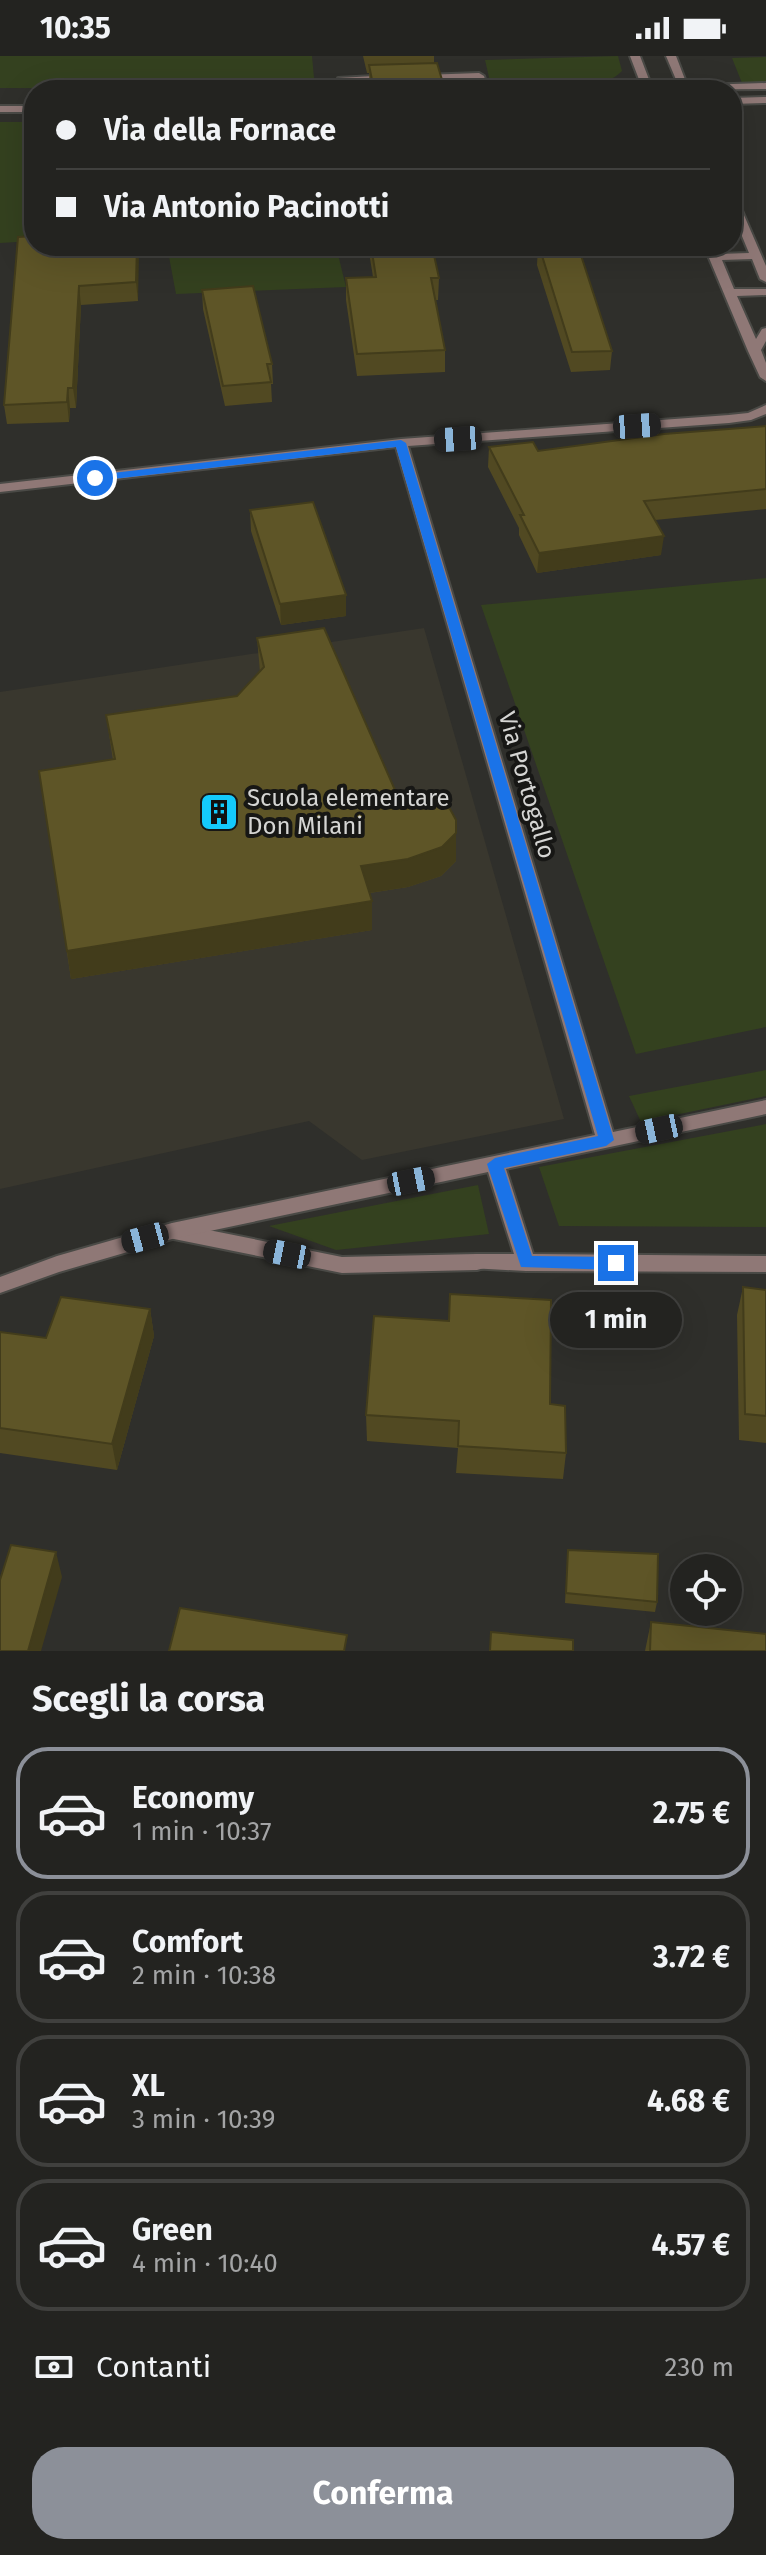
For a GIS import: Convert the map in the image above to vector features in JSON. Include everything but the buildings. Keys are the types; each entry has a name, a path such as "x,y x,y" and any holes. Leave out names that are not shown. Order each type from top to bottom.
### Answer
{"street":[{"path":"635,56 644,80"},
{"path":"671,56 682,80"},
{"path":"418,78 479,76 480,80"},
{"path":"341,80 402,78"},
{"path":"742,87 766,86"},
{"path":"742,101 766,100"},
{"path":"0,109 24,109"},
{"path":"742,223 766,279"},
{"path":"742,255 756,256"},
{"path":"715,256 766,377"},
{"path":"730,293 766,292"},
{"path":"754,351 766,332"},
{"path":"0,488 401,443 729,419 751,416 766,409"},
{"name":"Via Portogallo","path":"401,443 606,1140"},
{"path":"0,1285 57,1264 172,1231 766,1107"},
{"path":"495,1164 526,1263"},
{"path":"172,1231 342,1265 477,1262 766,1264"}],"shaded area":[{"path":"424,628 564,1119 362,1160 309,1121 0,1189 0,692"}],"green space":[{"path":"0,56 312,56 314,80 24,80 24,88 0,88"},
{"path":"618,56 622,71 608,80 490,80 485,60"},
{"path":"766,57 766,83 742,83 732,58"},
{"path":"0,122 24,122 24,242 0,243"},
{"path":"169,256 338,256 346,287 176,294"},
{"path":"766,578 766,1027 636,1054 481,605"},
{"path":"766,1070 766,1096 641,1122 629,1096"},
{"path":"766,1124 766,1227 559,1226 539,1167"},
{"path":"478,1185 489,1234 336,1250 269,1226"}],"place":[{"name":"Scuola elementare Don Milani","path":"219,812"}],"route":[{"path":"95,478 401,443 606,1140 495,1164 526,1263 616,1263"}]}
